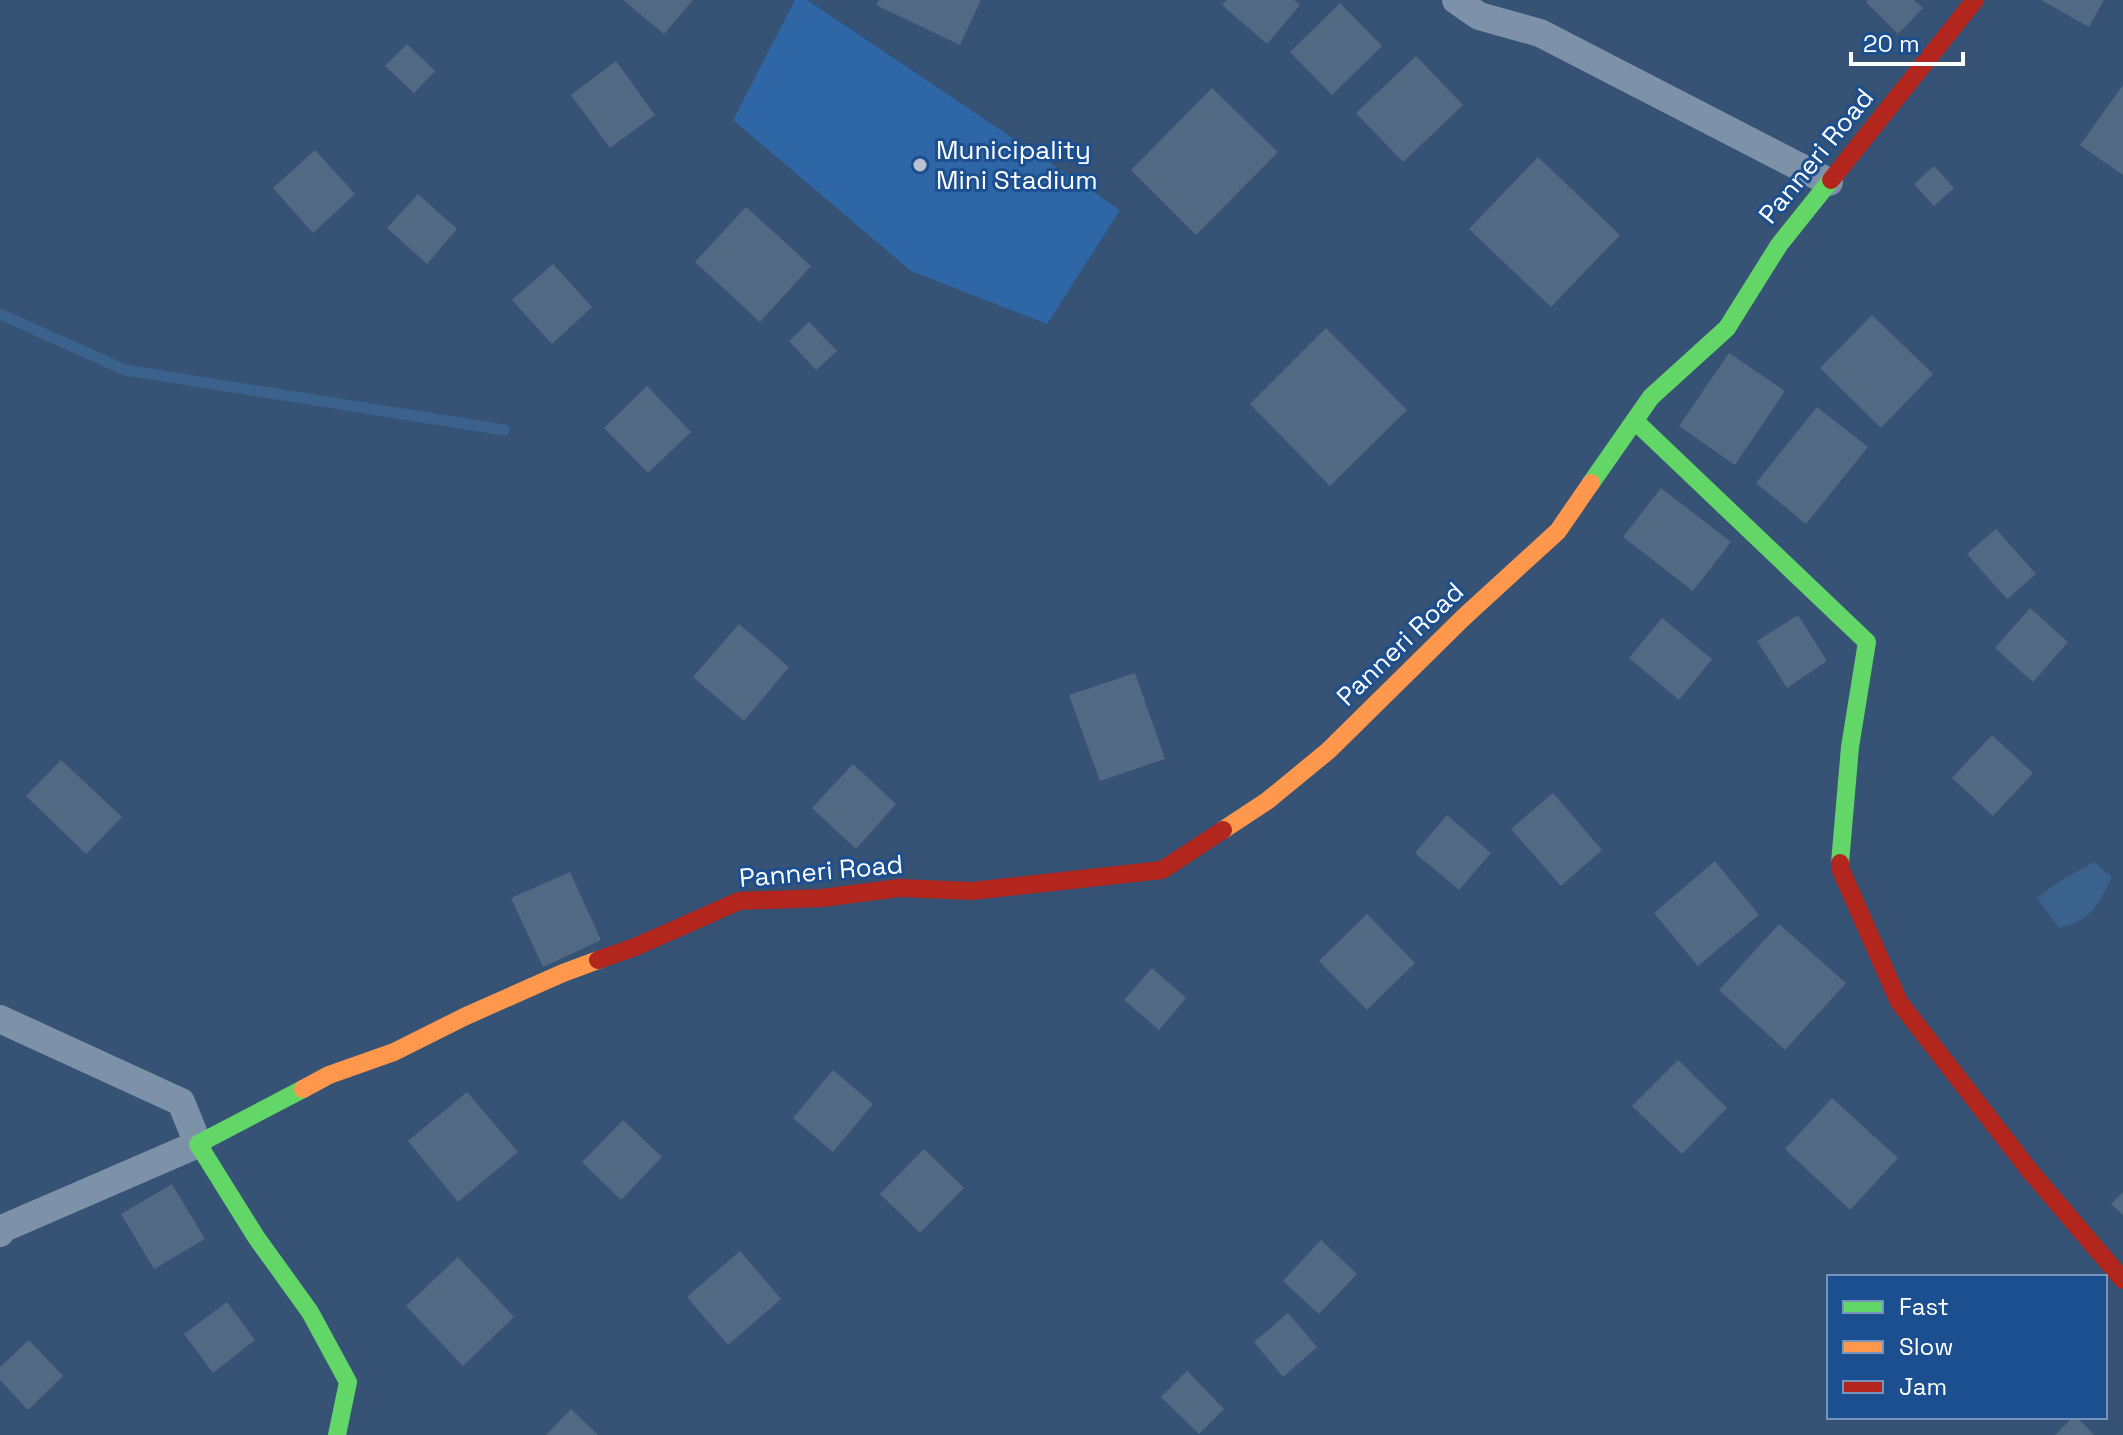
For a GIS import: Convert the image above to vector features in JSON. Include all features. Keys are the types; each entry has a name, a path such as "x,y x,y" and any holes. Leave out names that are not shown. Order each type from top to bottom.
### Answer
{"main road":[{"name":"Panneri Road","path":"198,1144 329,1075 394,1052 563,973 635,947 739,901 822,898 899,888 972,891 1162,870 1267,801 1328,751 1464,617 1558,531 1651,397 1727,328 1779,245 1975,0"},
{"path":"1635,421 1867,642 1850,747 1840,868 1899,1002 2030,1171 2123,1280"},
{"path":"198,1144 256,1237 310,1312 348,1382 337,1435"}],"street":[{"path":"1456,0 1479,16 1540,33 1829,182"},
{"path":"0,1019 181,1102 198,1144 2,1229 0,1233"}],"shaded area":[{"name":"Municipality Mini Stadium","path":"795,0 807,0 1120,210 1047,324 911,271 733,120"},
{"path":"2094,862 2112,877 2098,904 2079,921 2059,928 2037,898"}],"building":[{"path":"623,0 693,0 664,34"},
{"path":"879,0 981,0 960,45 876,5"},
{"path":"1227,0 1294,0 1300,5 1267,44 1222,5"},
{"path":"1914,0 1923,8 1898,34 1866,2"},
{"path":"2041,0 2104,0 2089,27"},
{"path":"1340,3 1382,46 1332,95 1290,52"},
{"path":"407,44 435,71 414,93 385,66"},
{"path":"1416,56 1463,105 1403,162 1356,113"},
{"path":"616,61 655,115 610,148 571,95"},
{"path":"2123,85 2123,175 2080,145"},
{"path":"1212,88 1278,152 1196,235 1131,170"},
{"path":"315,150 355,194 313,233 273,188"},
{"path":"1538,157 1620,235 1551,307 1469,229"},
{"path":"1934,166 1954,188 1934,206 1914,184"},
{"path":"418,194 457,229 427,264 387,228"},
{"path":"746,207 811,266 760,322 695,262"},
{"path":"553,264 592,307 552,344 512,300"},
{"path":"1872,315 1933,374 1881,428 1820,368"},
{"path":"809,322 837,351 816,370 789,341"},
{"path":"1326,328 1407,410 1330,486 1250,404"},
{"path":"1729,353 1785,391 1735,465 1679,426"},
{"path":"647,386 691,432 648,473 604,428"},
{"path":"1817,407 1868,447 1806,524 1756,483"},
{"path":"1661,488 1731,542 1693,591 1623,537"},
{"path":"1996,529 2036,574 2007,599 1967,554"},
{"path":"2030,608 2068,642 2033,682 1995,648"},
{"path":"1798,615 1827,661 1787,688 1757,641"},
{"path":"1662,618 1712,659 1679,700 1629,658"},
{"path":"739,624 789,667 744,721 693,677"},
{"path":"1135,673 1165,759 1100,781 1069,695"},
{"path":"1992,735 2033,773 1993,816 1952,778"},
{"path":"61,760 122,817 86,854 26,796"},
{"path":"853,764 896,804 856,849 812,808"},
{"path":"1553,793 1602,850 1561,886 1511,829"},
{"path":"1447,815 1491,853 1459,890 1415,853"},
{"path":"1715,861 1759,915 1698,966 1654,913"},
{"path":"570,872 601,940 543,967 511,898"},
{"path":"1367,914 1415,963 1367,1010 1319,961"},
{"path":"1779,924 1846,983 1785,1050 1719,990"},
{"path":"1152,968 1186,998 1159,1030 1124,1000"},
{"path":"1678,1060 1727,1108 1682,1154 1632,1106"},
{"path":"833,1070 873,1104 833,1152 793,1118"},
{"path":"467,1092 518,1152 458,1202 408,1141"},
{"path":"1832,1098 1898,1158 1850,1210 1785,1149"},
{"path":"623,1120 662,1157 621,1200 582,1162"},
{"path":"924,1149 964,1188 920,1233 880,1194"},
{"path":"172,1184 205,1239 154,1269 121,1214"},
{"path":"2123,1192 2123,1215 2111,1204"},
{"path":"1321,1240 1357,1274 1319,1314 1283,1281"},
{"path":"740,1251 781,1299 728,1345 687,1297"},
{"path":"458,1257 514,1317 463,1366 406,1306"},
{"path":"227,1302 255,1340 213,1373 184,1334"},
{"path":"1288,1313 1317,1347 1283,1377 1254,1342"},
{"path":"29,1340 63,1376 28,1410 0,1380 0,1367"},
{"path":"1187,1371 1224,1409 1199,1434 1161,1397"},
{"path":"571,1409 598,1435 546,1435"},
{"path":"2071,1419 2079,1419 2094,1435 2055,1435"}],"waterway":[{"path":"0,314 125,370 504,430"}],"traffic: fast":[{"path":"1591,483 1651,397 1727,328 1779,245 1831,180"},
{"path":"1635,421 1867,642 1850,747 1840,863"},
{"path":"303,1089 198,1144 256,1237 310,1312 348,1382 337,1435"}],"traffic: slow":[{"path":"1223,830 1267,801 1328,751 1464,617 1558,531 1591,483"},
{"path":"303,1089 329,1075 394,1052 466,1016 598,960"}],"traffic: jam":[{"path":"1831,180 1975,0"},
{"path":"598,960 739,901 822,898 899,888 972,891 1162,870 1223,830"},
{"path":"1840,863 1899,1002 2030,1171 2123,1280"}],"place":[{"name":"Municipality Mini Stadium","path":"920,165"}]}
